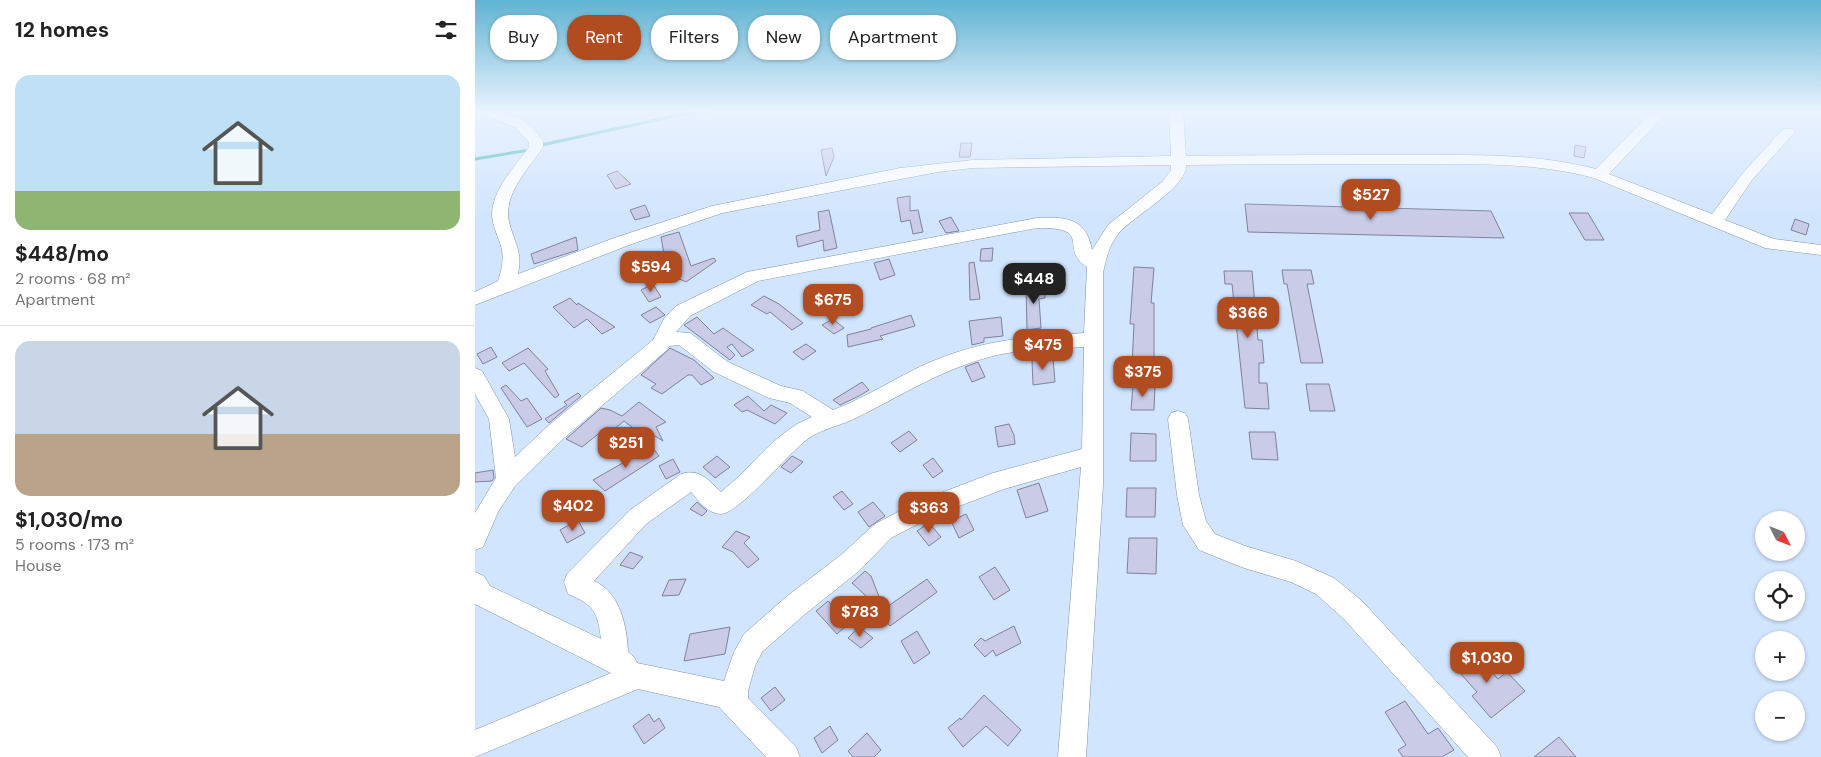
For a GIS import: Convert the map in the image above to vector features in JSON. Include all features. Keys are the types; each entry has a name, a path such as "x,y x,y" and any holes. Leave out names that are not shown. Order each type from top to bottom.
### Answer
{"street":[{"path":"506,285 512,259 511,247 503,233 500,215 502,200 510,184 536,147"},
{"path":"1072,757 1093,455 1092,339 1095,264 1105,237 1115,225 1165,188 1175,178 1179,170 1176,147"},
{"path":"1599,175 1626,147"},
{"path":"1715,222 1747,176 1774,147"},
{"path":"475,299 506,285 623,241 718,210 900,173 938,167 982,164 1265,159 1521,161 1566,166 1599,175 1771,244 1821,250"},
{"path":"475,539 489,507 507,479 556,432 609,386 646,358 665,339 673,322 683,311 753,276 1037,223 1071,224 1078,230 1085,258 1095,264"},
{"path":"665,339 683,338 721,367 767,386 776,392 796,397 831,419"},
{"path":"615,659 615,646 602,601 593,593 577,586 576,582 638,517 689,481 694,481 716,503 725,502 792,440 817,424 849,412 885,391 967,356 999,348 1092,339"},
{"path":"475,376 499,419 507,479"},
{"path":"1179,419 1187,495 1195,525 1207,542 1244,557 1296,572 1325,586 1353,610 1487,757"},
{"path":"734,704 734,692 743,661 753,643 795,606 850,563 883,531 925,509 1001,480 1093,455"},
{"path":"475,584 481,594 615,659 638,676 726,695 785,757"},
{"path":"475,744 583,697 638,676"}],"building":[{"path":"960,147 971,147 970,157 959,157"},
{"path":"1575,147 1586,147 1584,158 1574,156"},
{"path":"832,148 834,157 826,176 821,150"},
{"path":"617,171 631,184 616,189 607,175"},
{"path":"910,196 910,211 918,210 923,232 913,234 910,220 901,222 897,198"},
{"path":"1245,204 1491,211 1504,238 1248,232"},
{"path":"645,205 650,216 635,220 630,210"},
{"path":"829,210 837,248 824,251 823,240 798,247 796,236 820,230 818,212"},
{"path":"1569,213 1588,213 1604,240 1585,240"},
{"path":"951,217 959,231 946,233 939,221"},
{"path":"1795,219 1809,224 1806,235 1791,230"},
{"path":"679,232 691,266 714,258 716,261 686,282 651,266 665,260 661,237"},
{"path":"576,237 578,250 534,264 531,254"},
{"path":"993,248 992,261 980,261 981,249"},
{"path":"889,259 895,275 880,280 874,263"},
{"path":"974,262 980,299 970,300 969,263"},
{"path":"1134,267 1154,268 1151,303 1154,303 1154,364 1132,364 1134,324 1130,324"},
{"path":"1282,270 1311,270 1314,284 1307,284 1323,363 1301,363 1287,284 1284,284"},
{"path":"1224,271 1252,271 1258,340 1262,340 1264,363 1259,363 1259,383 1267,383 1269,409 1245,408 1232,284 1225,284"},
{"path":"1045,283 1045,298 1039,299 1041,328 1027,330 1026,284"},
{"path":"653,284 661,297 649,302 641,290"},
{"path":"851,293 856,305 842,310 837,298"},
{"path":"764,296 779,304 803,323 792,330 770,312 767,314 751,305"},
{"path":"570,298 577,305 578,303 615,327 602,334 587,319 574,328 553,307"},
{"path":"656,307 665,315 650,323 641,315"},
{"path":"911,315 915,326 880,336 883,339 848,347 847,335"},
{"path":"697,317 714,334 723,328 754,350 742,357 732,344 727,347 735,355 730,360 684,325"},
{"path":"1001,317 1003,336 984,338 984,342 972,345 969,321"},
{"path":"833,319 844,328 834,334 822,325"},
{"path":"806,344 816,351 803,360 793,352"},
{"path":"491,347 497,357 483,364 477,354"},
{"path":"528,348 548,369 545,371 559,395 555,398 524,363 509,371 502,363"},
{"path":"670,348 694,360 714,378 701,385 692,375 688,375 662,394 651,388 656,384 641,375"},
{"path":"1053,358 1055,382 1033,385 1032,360"},
{"path":"978,362 985,377 972,382 965,367"},
{"path":"862,382 869,390 840,405 833,400"},
{"path":"1306,384 1329,384 1335,411 1310,411"},
{"path":"506,385 521,401 527,398 542,419 527,427 501,388"},
{"path":"1133,385 1155,386 1154,410 1131,410"},
{"path":"578,393 581,396 549,423 545,419 567,405 564,402"},
{"path":"748,396 764,411 771,405 787,413 775,424 747,410 742,412 734,405"},
{"path":"639,402 666,422 656,427 663,441 642,428 637,431 624,421 613,430 607,427 582,447 566,439 601,408 622,416"},
{"path":"1009,424 1014,435 1015,444 998,447 995,427"},
{"path":"909,431 917,440 900,452 891,443"},
{"path":"1249,432 1275,432 1278,460 1252,459"},
{"path":"1131,433 1156,434 1156,461 1130,461"},
{"path":"649,448 653,448 659,456 605,491 593,480"},
{"path":"717,456 730,467 715,478 703,467"},
{"path":"792,456 803,462 791,473 781,467"},
{"path":"933,458 943,471 933,478 923,465"},
{"path":"673,459 680,472 666,479 659,466"},
{"path":"493,470 494,478 492,481 475,482 475,473"},
{"path":"1039,483 1048,511 1026,518 1017,490"},
{"path":"1127,488 1156,488 1155,517 1126,517"},
{"path":"842,491 853,504 844,510 833,497"},
{"path":"697,502 707,511 702,516 690,509"},
{"path":"873,502 885,516 869,527 858,512"},
{"path":"966,514 974,530 959,538 951,521"},
{"path":"578,520 585,533 567,543 560,530"},
{"path":"929,523 941,537 929,546 917,531"},
{"path":"736,531 750,537 744,543 759,559 748,568 733,552 722,547"},
{"path":"1129,538 1157,538 1156,574 1127,573"},
{"path":"630,552 643,557 633,569 620,565"},
{"path":"995,567 1010,590 994,600 979,577"},
{"path":"865,571 871,576 884,609 927,579 937,592 890,626 871,601 868,603 865,595 852,583"},
{"path":"686,579 679,595 662,596 669,580"},
{"path":"828,601 840,614 836,617 845,627 837,634 816,611"},
{"path":"1014,626 1021,643 996,656 993,650 985,657 974,645 981,638 985,641"},
{"path":"730,627 725,654 684,661 690,634"},
{"path":"859,627 873,638 861,648 848,638"},
{"path":"917,631 930,653 914,664 901,641"},
{"path":"1471,648 1498,679 1507,672 1525,691 1491,718 1472,696 1477,692 1451,663"},
{"path":"775,687 785,700 771,711 761,698"},
{"path":"984,695 1021,730 1008,746 986,726 963,747 948,728 960,718 961,720"},
{"path":"1405,701 1428,734 1438,728 1454,750 1442,757 1403,757 1398,750 1406,745 1385,712"},
{"path":"649,714 654,722 659,718 665,728 644,744 633,726"},
{"path":"830,726 838,740 822,753 814,738"},
{"path":"867,733 881,750 874,757 853,757 848,751"},
{"path":"1559,737 1576,757 1534,757"}],"waterway":[{"path":"475,159 530,150"}]}
